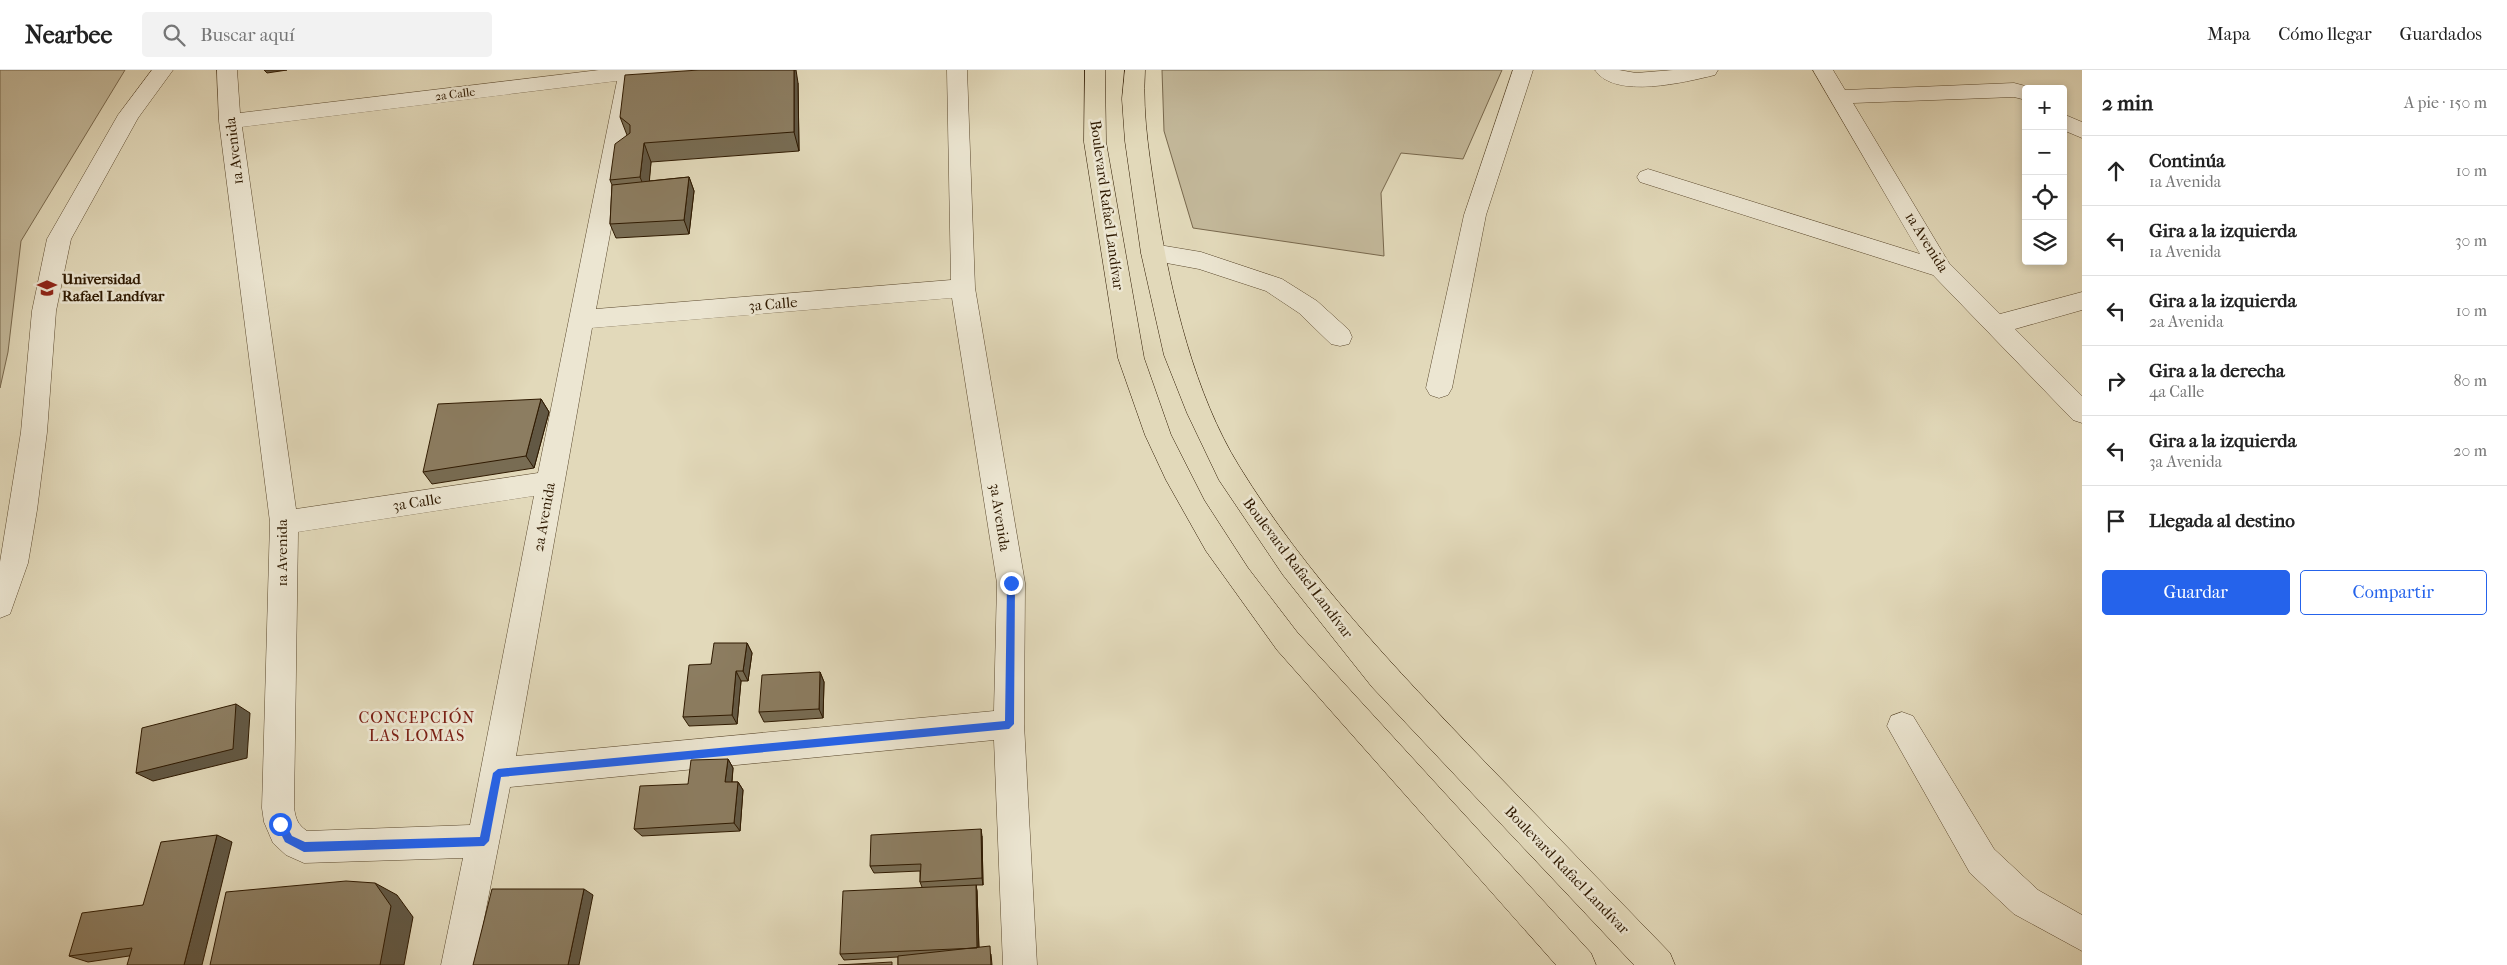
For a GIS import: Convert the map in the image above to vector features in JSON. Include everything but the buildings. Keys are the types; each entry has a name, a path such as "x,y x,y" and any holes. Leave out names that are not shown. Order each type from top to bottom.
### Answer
{"main road":[{"name":"Boulevard Rafael Landívar","path":"1095,70 1096,142 1131,358 1139,389 1177,475 1221,552 1287,641 1579,965"},
{"name":"Boulevard Rafael Landívar","path":"1135,70 1133,100 1136,141 1153,253 1177,355 1200,413 1228,472 1293,566 1382,677 1658,965"}],"street":[{"path":"0,605 14,563 23,510 34,432 44,311 52,265 59,239 129,115 163,70"},
{"name":"1a Avenida","path":"227,70 230,121 284,522 278,808 280,824 288,839 304,847 484,841"},
{"name":"2a Calle","path":"230,121 630,71 681,70"},
{"name":"3a Avenida","path":"957,70 963,288 1011,583 1009,724 1020,965"},
{"path":"1439,388 1475,215 1523,70"},
{"path":"1605,70 1619,78 1631,80 1696,74 1708,70"},
{"name":"1a Avenida","path":"1823,70 1941,269 2082,413"},
{"name":"2a Avenida","path":"458,965 498,773 550,482 584,319 630,71"},
{"path":"1839,96 2014,90 2022,92"},
{"path":"2067,123 2082,131"},
{"path":"1648,177 1941,269"},
{"path":"1153,253 1201,262 1274,285 1308,307 1340,336"},
{"name":"3a Calle","path":"584,319 963,288"},
{"path":"1995,324 2082,301"},
{"name":"3a Calle","path":"284,522 550,482"},
{"path":"498,773 1009,724"},
{"path":"1902,726 1982,861 2026,902 2082,934"}],"shaded area":[{"path":"0,70 125,70 21,241 8,352 0,388"},
{"path":"1162,70 1502,70 1463,159 1401,153 1381,193 1384,256 1193,228 1164,131"}],"place":[{"name":"Universidad Rafael Landívar","path":"47,288"}],"district":[{"name":"CONCEPCIÓN LAS LOMAS","path":"417,726"}],"route":[{"path":"280,824 288,839 304,847 484,841 498,773 1009,724 1011,583"}]}
